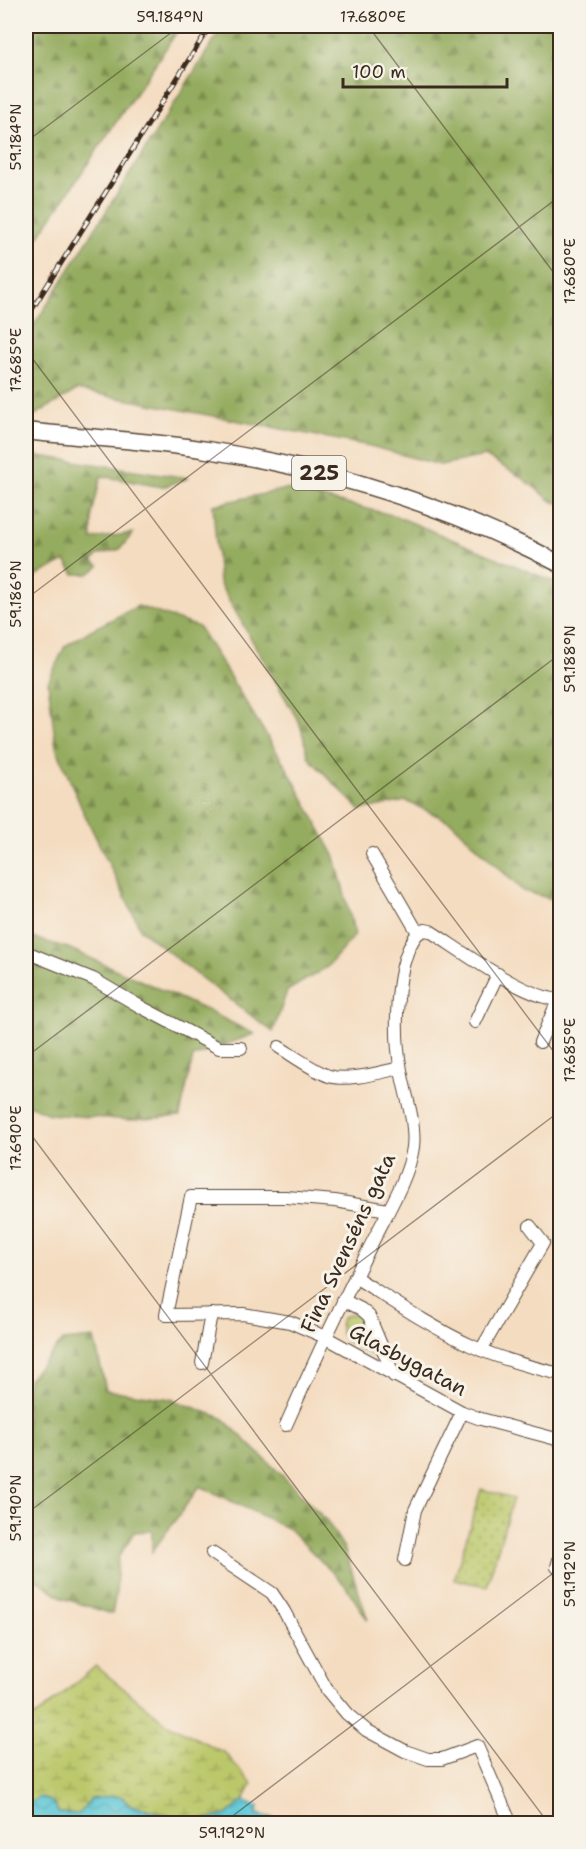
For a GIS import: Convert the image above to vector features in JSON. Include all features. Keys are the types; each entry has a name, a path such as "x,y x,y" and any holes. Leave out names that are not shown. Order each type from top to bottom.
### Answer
{"main road":[{"name":"225","path":"26,431 204,449 261,459 345,479 468,521 561,564"}],"street":[{"path":"372,854 418,933 425,930 430,931 529,991 559,1000 540,1042"},
{"name":"Fina Svenséns gata","path":"286,1425 325,1337 403,1180 413,1149 412,1118 400,1068 397,1026 401,971 408,947 418,933"},
{"path":"26,952 93,979 219,1048 241,1048"},
{"path":"475,1022 498,974"},
{"path":"279,1047 329,1076 357,1076 400,1068"},
{"name":"Glasbygatan","path":"388,1210 326,1200 286,1197 191,1197 166,1315 243,1314 275,1318 306,1327 462,1412 561,1440"},
{"path":"481,1350 543,1243 530,1226"},
{"path":"355,1277 447,1334 481,1350 561,1374"},
{"path":"343,1300 369,1316 394,1376"},
{"path":"202,1363 211,1314"},
{"path":"405,1560 415,1510 462,1412"},
{"path":"212,1553 264,1587 275,1597 327,1690 347,1714 366,1730 405,1751 428,1759 449,1758 477,1746 511,1824"},
{"path":"549,1824 561,1818"}],"green space":[{"path":"26,26 181,26 26,255"},
{"path":"223,26 560,26 560,503 553,502 521,477 485,456 440,465 370,446 77,390 30,418 26,417 26,338"},
{"path":"26,454 189,478 162,487 101,476 92,514 92,539 133,533 120,549 98,555 92,561 99,566 89,574 74,574 65,561 26,581"},
{"path":"286,489 396,516 552,581 560,589 560,901 523,891 451,822 406,801 360,810 309,758 300,724 219,583 213,505"},
{"path":"138,606 199,627 288,770 335,857 355,935 327,967 287,991 273,1032 141,930 82,809 56,747 48,682 65,646"},
{"path":"26,936 68,948 254,1034 193,1057 180,1116 132,1120 49,1114 26,1104"},
{"path":"349,1314 362,1319 377,1355 374,1356 361,1350 344,1338 340,1326 342,1318"},
{"path":"94,1338 106,1390 171,1399 222,1418 327,1521 344,1548 368,1620 345,1585 289,1529 200,1486 152,1552 152,1531 134,1532 118,1558 116,1594 112,1614 63,1598 32,1576 26,1563 26,1387 29,1378 63,1341"},
{"path":"481,1489 513,1498 487,1586 454,1580"},
{"path":"96,1666 166,1723 225,1753 252,1784 244,1800 227,1815 193,1821 194,1823 178,1823 172,1817 129,1805 122,1797 113,1796 79,1814 59,1813 52,1802 26,1803 26,1713 35,1717"}],"water":[{"path":"40,1797 52,1802 59,1813 79,1814 91,1799 122,1797 129,1805 172,1817 178,1823 26,1823 26,1803"},
{"path":"244,1800 258,1806 257,1814 277,1819 281,1823 194,1824 192,1822 227,1815"}],"railway":[{"path":"26,319 210,26"}]}
